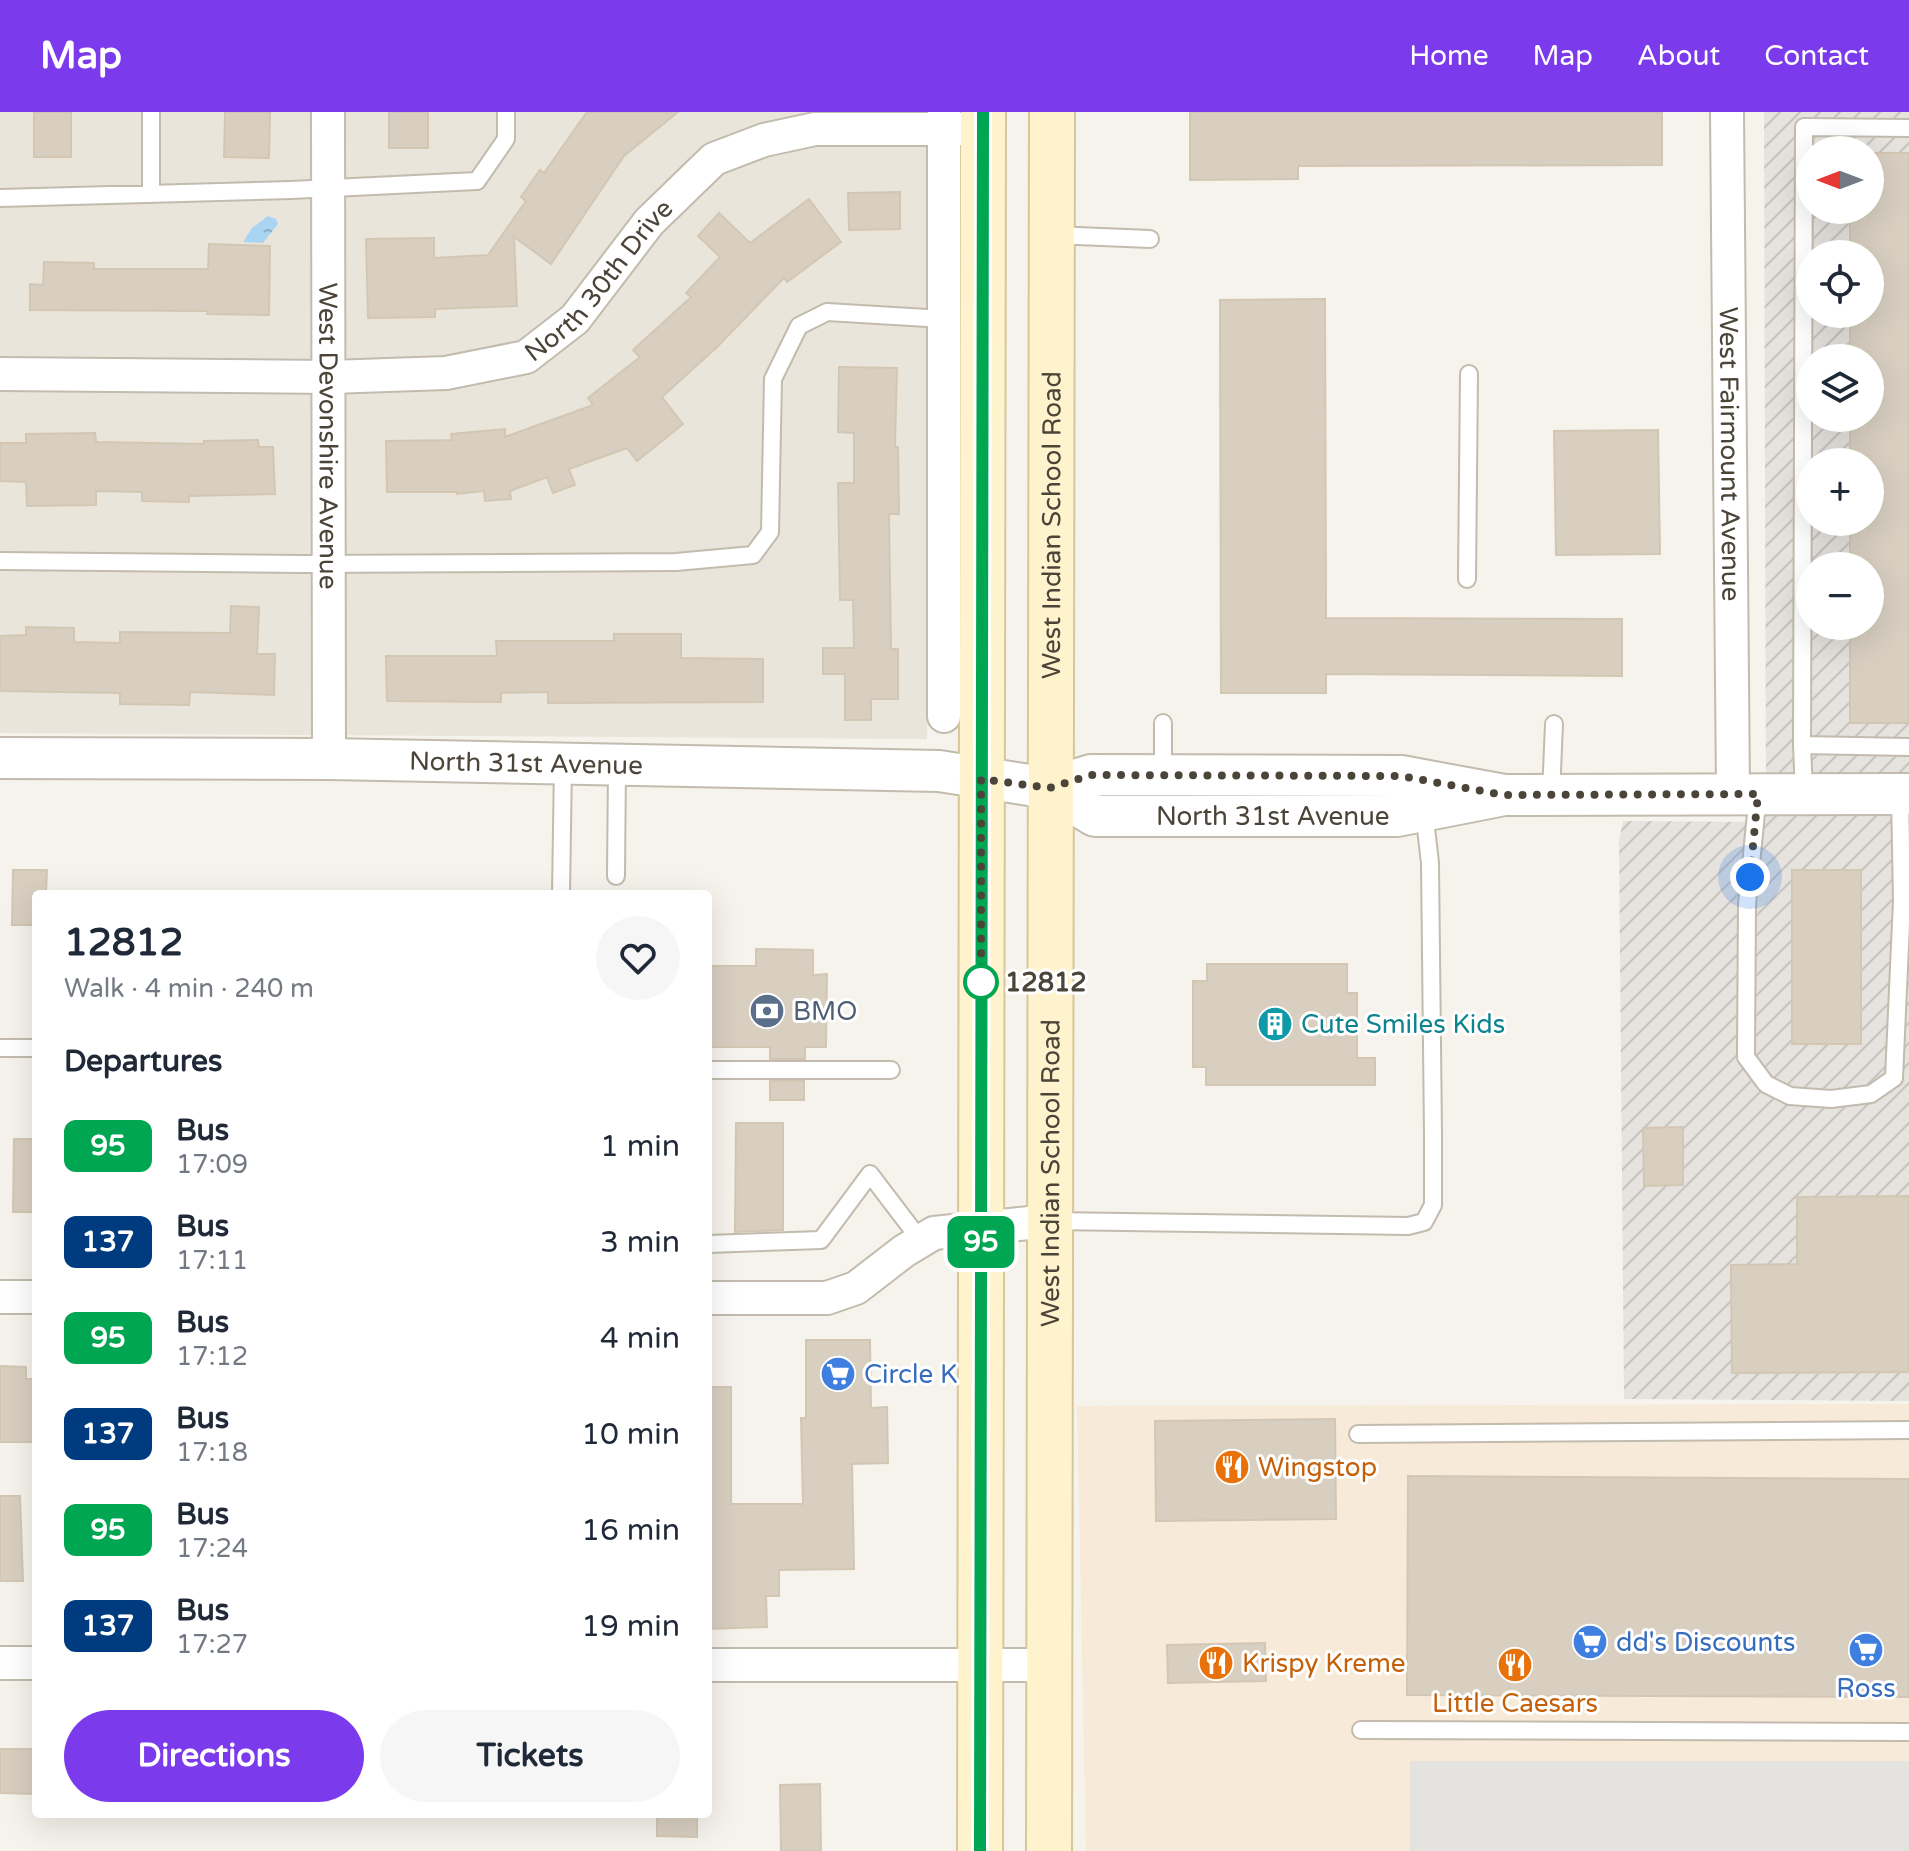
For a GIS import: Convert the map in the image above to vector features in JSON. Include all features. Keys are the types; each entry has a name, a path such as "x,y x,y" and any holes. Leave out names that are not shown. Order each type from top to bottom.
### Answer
{"main road":[{"name":"West Indian School Road","path":"1049,1851 1052,112"},
{"path":"963,120 981,779 980,1851"}],"street":[{"name":"West Devonshire Avenue","path":"328,112 329,759"},
{"name":"West Fairmount Avenue","path":"1727,112 1746,794"},
{"path":"944,716 944,319 963,120"},
{"name":"North 30th Drive","path":"0,374 330,377 446,373 526,357 575,319 649,222 714,159 764,140 815,129 963,120"},
{"name":"North 31st Avenue","path":"0,758 329,759 939,771 1049,788 1095,816 1397,816 1504,795"},
{"name":"North 31st Avenue","path":"1049,788 1091,775 1401,776 1504,795 1905,794"},
{"path":"712,1298 827,1298 856,1288 934,1233 1048,1221"},
{"path":"0,1297 32,1297"},
{"path":"0,1663 32,1663"},
{"path":"712,1665 1049,1665"}],"lane":[{"path":"151,112 151,194"},
{"path":"0,198 477,181 506,139 506,112"},
{"path":"1804,794 1804,119 1909,128"},
{"path":"1052,235 1150,239"},
{"path":"0,561 328,564 676,562 753,555 770,532 773,379 799,326 827,312 944,319"},
{"path":"1467,579 1469,374"},
{"path":"1163,723 1163,775"},
{"path":"1551,795 1554,724"},
{"path":"1802,745 1909,747"},
{"path":"561,890 563,764"},
{"path":"616,876 617,765"},
{"path":"1746,794 1746,1057 1766,1084 1790,1096 1831,1099 1871,1094 1894,1078 1905,794"},
{"path":"1048,1221 1408,1226 1424,1222 1433,1205 1430,875 1424,811"},
{"path":"0,1048 32,1048"},
{"path":"712,1070 891,1070"},
{"path":"712,1244 821,1240 870,1174 921,1241"},
{"path":"1358,1434 1909,1430"},
{"path":"1361,1730 1909,1732"}],"shaded area":[{"path":"0,112 927,112 927,739 0,733"},
{"path":"1764,112 1909,112 1909,1401 1624,1399 1619,841 1623,821 1766,822"},
{"path":"1909,1404 1909,1851 1086,1851 1077,1406"},
{"path":"1410,1761 1909,1761 1909,1851 1410,1851"}],"water":[{"path":"268,216 276,219 278,224 263,243 243,242 252,228"}],"building":[{"path":"34,112 71,112 71,157 34,157"},
{"path":"225,112 270,112 269,158 224,157"},
{"path":"389,112 428,112 428,148 389,148"},
{"path":"587,112 678,112 624,156 551,264 514,237 517,306 435,309 435,317 368,318 366,239 434,238 434,258 488,255 526,201 521,197 540,170 544,173"},
{"path":"1190,112 1662,112 1662,165 1298,166 1298,179 1190,180"},
{"path":"1884,153 1909,153 1909,723 1850,723 1850,640 1884,640 1884,552 1850,552 1850,536 1884,536 1884,448 1850,448 1850,432 1884,432 1884,344 1850,344 1850,328 1884,328 1884,240 1850,240 1850,224 1884,224"},
{"path":"900,192 900,229 849,230 848,193"},
{"path":"809,199 841,242 787,282 784,278 717,347 662,397 683,424 637,461 627,448 569,469 575,485 553,493 547,477 510,491 511,499 485,501 484,491 457,494 387,492 386,441 452,440 451,434 505,429 505,437 593,405 588,398 640,357 633,350 691,297 686,293 720,257 698,236 719,213 750,243"},
{"path":"209,244 270,246 269,315 207,314 208,311 30,310 30,284 43,285 44,262 94,263 94,269 208,269"},
{"path":"1325,299 1326,618 1622,619 1622,676 1326,674 1326,693 1221,693 1220,300"},
{"path":"839,367 897,368 895,447 898,447 899,514 889,514 891,649 898,649 898,699 871,699 871,720 845,720 845,674 823,674 823,648 854,648 853,600 840,600 838,483 854,483 854,433 838,432"},
{"path":"1658,430 1660,554 1556,555 1554,431"},
{"path":"95,433 96,442 204,444 204,441 258,440 259,447 273,447 275,494 189,496 189,502 142,501 142,492 96,491 96,505 27,506 26,482 0,481 0,443 26,443 26,434"},
{"path":"231,606 259,607 257,654 275,654 274,695 190,692 189,705 120,704 120,693 0,691 0,636 26,635 26,627 74,628 74,642 120,643 120,632 230,633"},
{"path":"614,634 681,634 681,658 763,659 763,702 548,703 548,692 501,693 501,702 387,701 386,656 497,656 496,641 614,641"},
{"path":"13,870 47,870 46,890 32,890 32,925 12,925"},
{"path":"1792,870 1861,870 1861,1044 1792,1044"},
{"name":"BMO","path":"756,949 813,950 813,975 827,974 826,1047 805,1047 805,1059 770,1059 770,1047 712,1047 712,966 756,966"},
{"name":"Cute Smiles Kids","path":"1207,964 1347,964 1347,993 1357,993 1357,1058 1375,1058 1375,1085 1206,1085 1206,1067 1193,1067 1193,981 1207,981"},
{"path":"770,1081 804,1081 804,1100 770,1100"},
{"path":"736,1123 783,1123 783,1230 735,1232"},
{"path":"1683,1127 1683,1185 1644,1186 1643,1128"},
{"path":"14,1139 32,1139 32,1212 13,1212"},
{"path":"1909,1196 1909,1372 1732,1373 1731,1265 1797,1264 1797,1197"},
{"path":"806,1340 870,1340 871,1408 887,1407 888,1463 852,1464 854,1569 779,1570 779,1596 766,1596 767,1627 712,1629 712,1387 731,1387 731,1504 803,1504 801,1418 806,1418"},
{"path":"0,1366 26,1367 26,1379 32,1379 32,1442 0,1442"},
{"path":"1335,1419 1336,1519 1156,1521 1155,1421"},
{"path":"1408,1476 1909,1479 1909,1697 1407,1695"},
{"path":"0,1496 20,1496 23,1581 0,1581"},
{"name":"Krispy Kreme","path":"1265,1643 1266,1681 1168,1683 1167,1645"},
{"path":"0,1749 32,1749 32,1794 0,1793"},
{"path":"820,1784 821,1851 781,1851 780,1785"},
{"path":"657,1818 697,1818 697,1837 657,1836"}],"bus line":[{"name":"95","path":"980,1851 983,112"}],"place":[{"name":"12812","path":"981,982"},
{"name":"BMO","path":"767,1011"},
{"name":"Cute Smiles Kids","path":"1275,1024"},
{"name":"Circle K","path":"838,1374"},
{"name":"Wingstop","path":"1232,1467"},
{"name":"dd's Discounts","path":"1590,1642"},
{"name":"Ross","path":"1866,1650"},
{"name":"Krispy Kreme","path":"1216,1663"},
{"name":"Little Caesars","path":"1515,1665"}],"route":[{"path":"981,982 981,779 1049,788 1091,775 1401,776 1504,795 1758,794 1750,877"}]}
